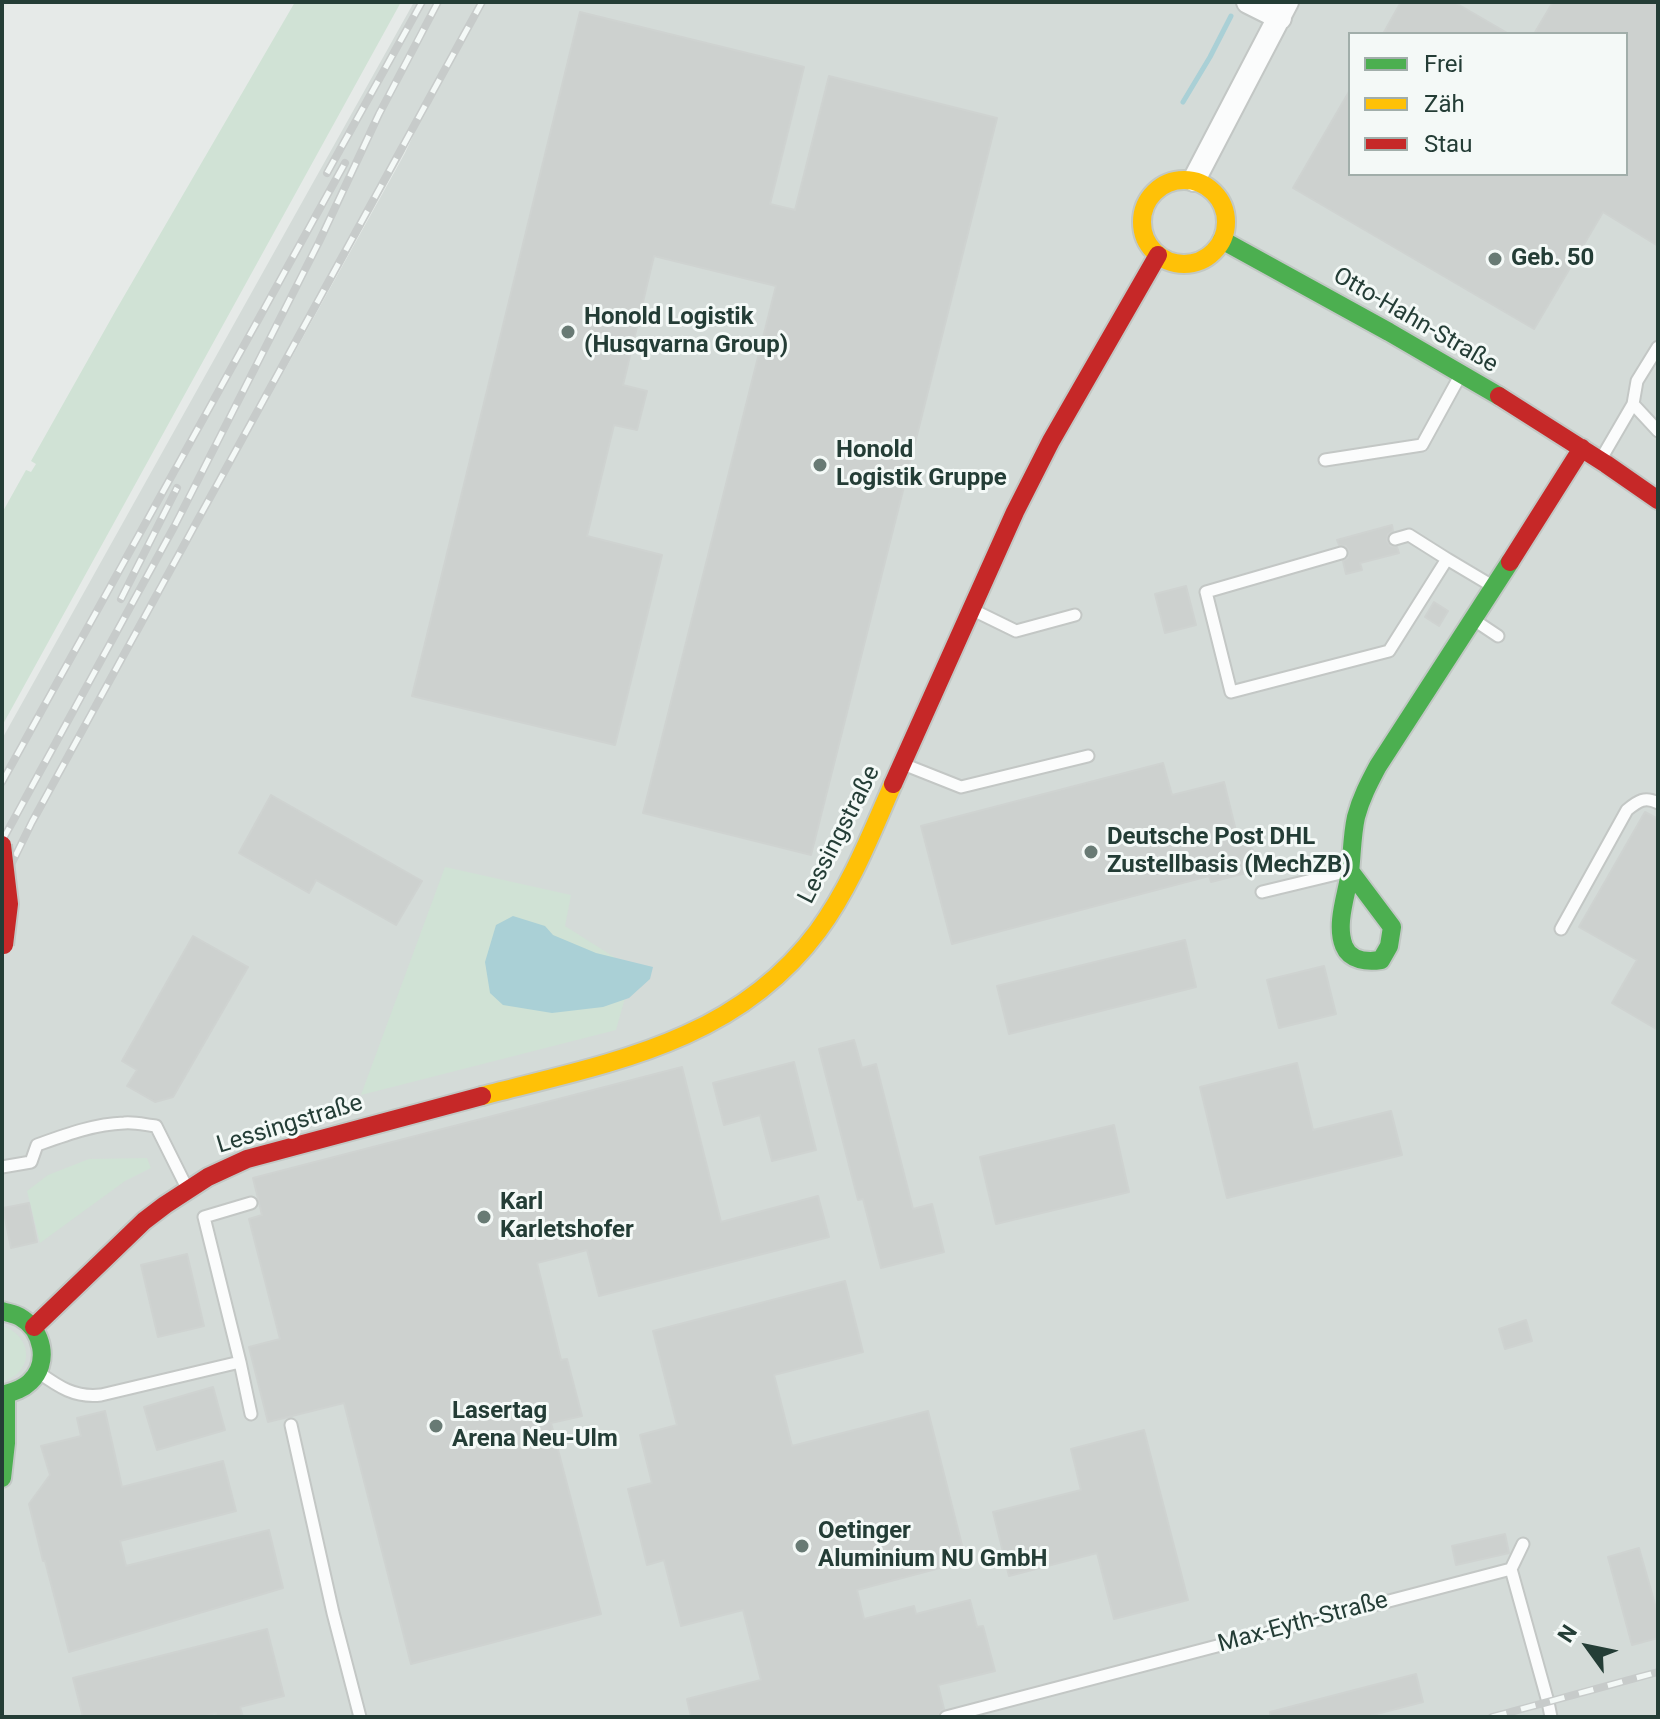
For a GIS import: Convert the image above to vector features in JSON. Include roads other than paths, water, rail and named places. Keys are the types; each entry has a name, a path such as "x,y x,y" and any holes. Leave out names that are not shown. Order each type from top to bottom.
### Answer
{"street":[{"path":"1194,180 1283,10 1248,2"},
{"path":"1172,180 1194,180 1212,190 1220,200 1226,213 1222,240 1205,259 1181,264 1169,261 1149,246 1144,235 1142,222 1148,201 1172,180"},
{"name":"Otto-Hahn-Straße","path":"1222,240 1397,335 1582,448 1658,500"},
{"name":"Lessingstraße","path":"34,1327 144,1220 215,1173 247,1159 626,1058 714,1023 769,985 818,931 851,878 1015,512 1051,441 1158,255"},
{"path":"1350,871 1355,821 1363,794 1378,766 1495,587 1538,533 1582,448"},
{"path":"2,845 9,904 3,950"},
{"path":"2,1311 14,1313 34,1327 41,1342 42,1356 38,1372 29,1383 4,1395 6,1443 2,1478"}],"lane":[{"path":"1600,460 1633,404 1637,381 1658,347"},
{"path":"1325,460 1422,445 1461,374"},
{"path":"1633,404 1658,431"},
{"path":"1395,539 1409,535 1495,587"},
{"path":"1341,553 1206,592 1231,692 1389,651 1447,559"},
{"path":"971,609 1016,631 1075,615"},
{"path":"1474,620 1498,636"},
{"path":"903,764 961,787 1088,756"},
{"path":"1561,929 1627,810 1639,800 1658,803"},
{"path":"1262,892 1350,871"},
{"path":"2,1167 31,1162 37,1145 67,1134 126,1122 156,1126 187,1189"},
{"path":"251,1203 204,1217 251,1414"},
{"path":"38,1372 69,1392 87,1397 240,1362"},
{"path":"291,1425 360,1717"},
{"path":"1523,1544 1511,1569 1551,1717"},
{"name":"Max-Eyth-Straße","path":"946,1717 1511,1569"}],"water":[{"path":"513,916 545,926 553,935 596,953 653,967 650,979 629,998 603,1007 552,1013 503,1005 490,993 485,962 496,925"}],"waterway":[{"path":"1183,102 1231,16"}],"railway":[{"path":"327,173 422,2"},
{"path":"2,841 174,527 438,2"},
{"path":"2,883 32,822 482,2"},
{"path":"2,782 345,163"},
{"path":"121,599 177,488"},
{"path":"1492,1717 1658,1672"}],"place":[{"name":"Geb. 50","path":"1495,259"},
{"name":"Honold Logistik (Husqvarna Group)","path":"568,332"},
{"name":"Honold Logistik Gruppe","path":"820,465"},
{"name":"Deutsche Post DHL Zustellbasis (MechZB)","path":"1091,852"},
{"name":"Karl Karletshofer","path":"484,1217"},
{"name":"Lasertag Arena Neu-Ulm","path":"436,1426"},
{"name":"Oetinger Aluminium NU GmbH","path":"802,1546"}]}
